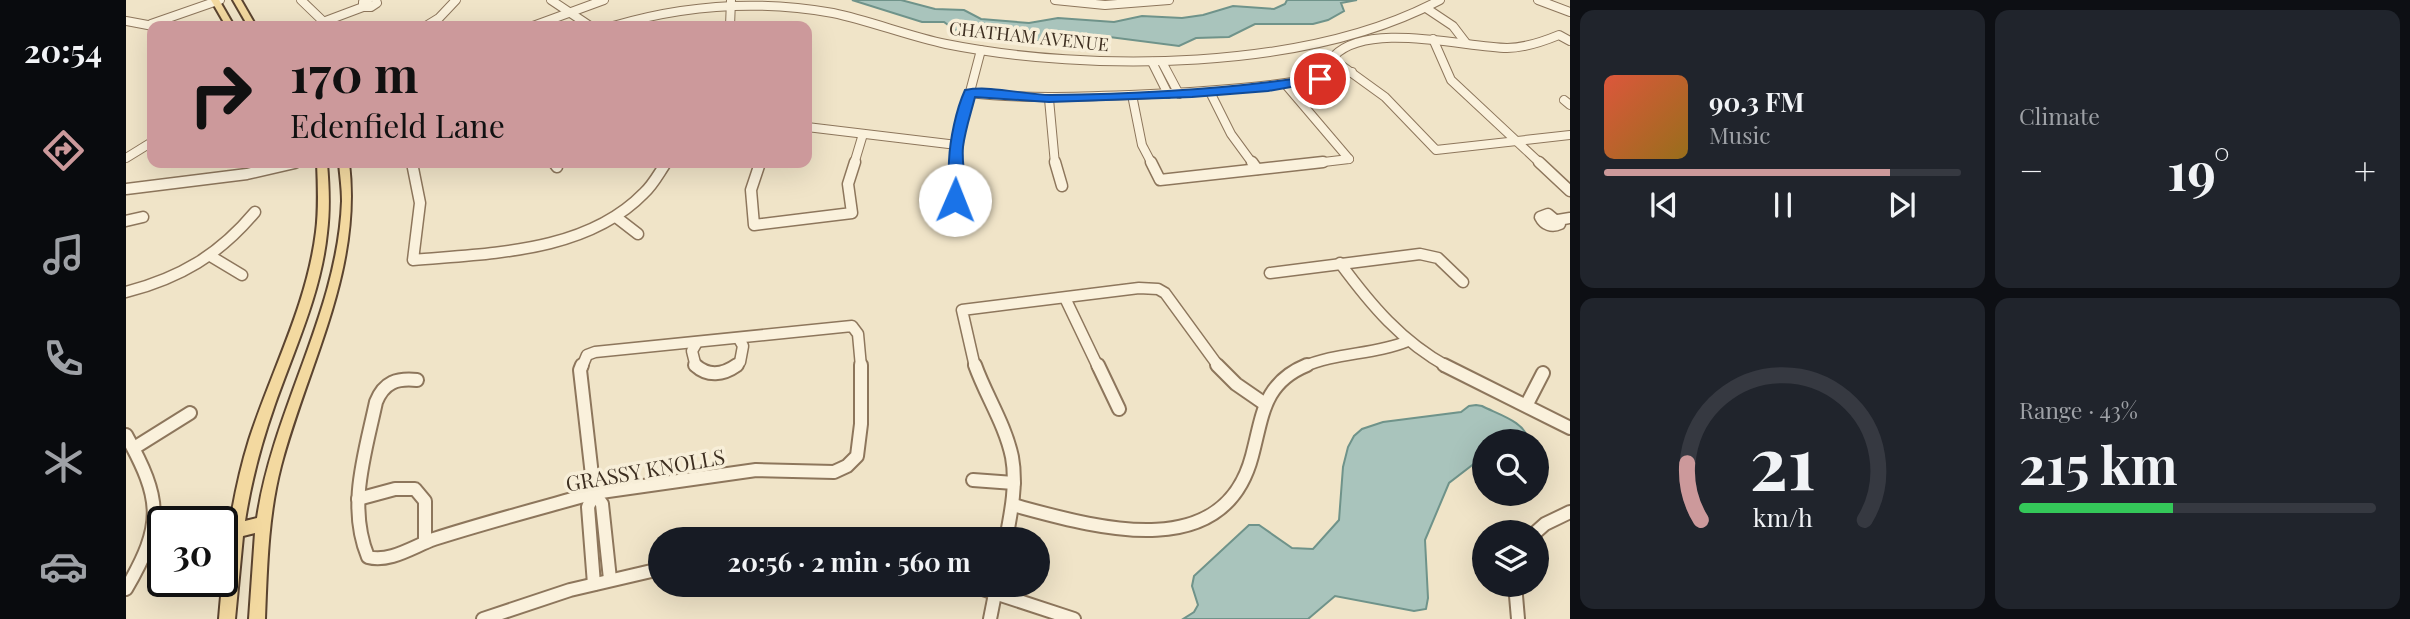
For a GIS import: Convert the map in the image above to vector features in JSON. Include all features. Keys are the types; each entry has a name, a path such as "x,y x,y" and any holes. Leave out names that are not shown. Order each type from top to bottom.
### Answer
{"main road":[{"path":"217,0 228,21"},
{"path":"237,0 249,21"},
{"path":"238,522 256,441 306,302 320,249 325,205 322,168"},
{"path":"257,619 264,523 273,469 328,306 339,260 346,212 344,168"},
{"path":"278,382 302,379"},
{"path":"238,530 264,523"},
{"path":"227,619 229,597"}],"street":[{"path":"156,21 160,16 204,0"},
{"path":"162,21 217,0"},
{"path":"301,0 323,21"},
{"path":"332,21 366,3 374,6 376,0"},
{"path":"434,21 456,0"},
{"path":"551,0 582,21"},
{"path":"546,21 604,0"},
{"path":"1055,0 1105,5 1169,0"},
{"name":"CHATHAM AVENUE","path":"631,21 672,10 731,2 778,5 813,9 902,34 981,50 1066,59 1163,62 1233,56 1295,46 1384,24 1440,0"},
{"path":"1538,0 1570,10"},
{"path":"1549,0 1570,10"},
{"path":"730,21 731,2"},
{"path":"1426,8 1453,26 1466,43"},
{"path":"568,13 574,21"},
{"path":"126,21 147,24"},
{"path":"1570,41 1559,35 1539,44 1518,47 1404,36 1382,38 1339,50 1334,59 1384,97 1436,150 1570,135"},
{"path":"1433,39 1451,80 1570,191"},
{"path":"955,200 958,188 955,164 957,145 981,50"},
{"path":"1152,62 1168,94"},
{"path":"1163,62 1179,94"},
{"path":"970,93 1049,99 1179,94 1286,85 1352,72"},
{"path":"1132,95 1142,145 1160,180 1349,159 1286,85"},
{"path":"1210,92 1231,134 1257,169"},
{"path":"1049,99 1054,159 1062,186"},
{"path":"812,128 957,145"},
{"path":"758,168 751,190 754,225 852,213 848,184 863,134"},
{"path":"126,158 147,145"},
{"path":"201,180 249,168"},
{"path":"126,190 273,168"},
{"path":"413,168 420,204 413,260 541,246 575,236 616,217 649,189 663,168"},
{"path":"126,292 164,281 212,257 238,234 255,212"},
{"path":"126,221 143,217"},
{"path":"616,217 638,234"},
{"path":"1558,220 1570,218"},
{"path":"1270,273 1429,254 1443,262 1463,282"},
{"path":"212,257 242,275"},
{"path":"1340,263 1379,314 1408,341 1444,364 1570,428"},
{"path":"1008,527 1014,483 1008,443 983,388 968,344 962,310 1149,288 1166,293 1214,362 1236,384 1265,404"},
{"path":"1065,298 1119,409"},
{"name":"GRASSY KNOLLS","path":"358,499 355,511 359,541 368,556 375,559 594,493 756,470 834,472 847,466 857,456 861,424 859,344 858,334 852,326 739,339"},
{"path":"594,584 588,507 594,493 581,363 587,355 595,352 739,339 743,346 740,362 724,373 714,374 696,367 692,360 696,344"},
{"path":"1013,505 1132,531 1158,531 1193,523 1226,502 1247,472 1265,404 1277,384 1306,365 1391,349 1408,341"},
{"path":"1527,404 1543,373"},
{"path":"416,380 395,381 380,390 358,499 396,489 415,489 425,501 425,542"},
{"path":"134,448 190,413"},
{"path":"126,435 155,501 157,514 148,550 126,589"},
{"path":"973,480 1014,483"},
{"path":"594,493 602,504 610,579"},
{"path":"1549,522 1570,512"},
{"path":"483,619 518,605 610,579 648,571"},
{"path":"990,619 994,597"},
{"path":"1019,597 1074,619"},
{"path":"1516,597 1518,619"}],"water":[{"path":"852,0 901,0 935,9 964,10 981,19 1029,23 1058,18 1114,22 1142,16 1182,18 1233,6 1274,9 1285,4 1287,0 1357,0 1341,3 1344,11 1328,20 1313,24 1255,24 1229,37 1196,38 1179,46 1094,35 1063,42 1043,42 990,33 970,35 955,30 944,22 922,22"},
{"path":"1469,406 1482,406 1522,429 1472,429 1472,465 1449,483 1425,540 1428,598 1426,609 1414,611 1335,596 1308,619 1183,619 1194,612 1198,605 1192,586 1194,576 1249,525 1259,525 1292,548 1313,549 1339,520 1343,467 1348,447 1362,429 1383,422 1461,412"}],"route":[{"path":"955,200 958,188 955,164 957,145 970,93 1049,99 1234,91 1320,79"}]}
